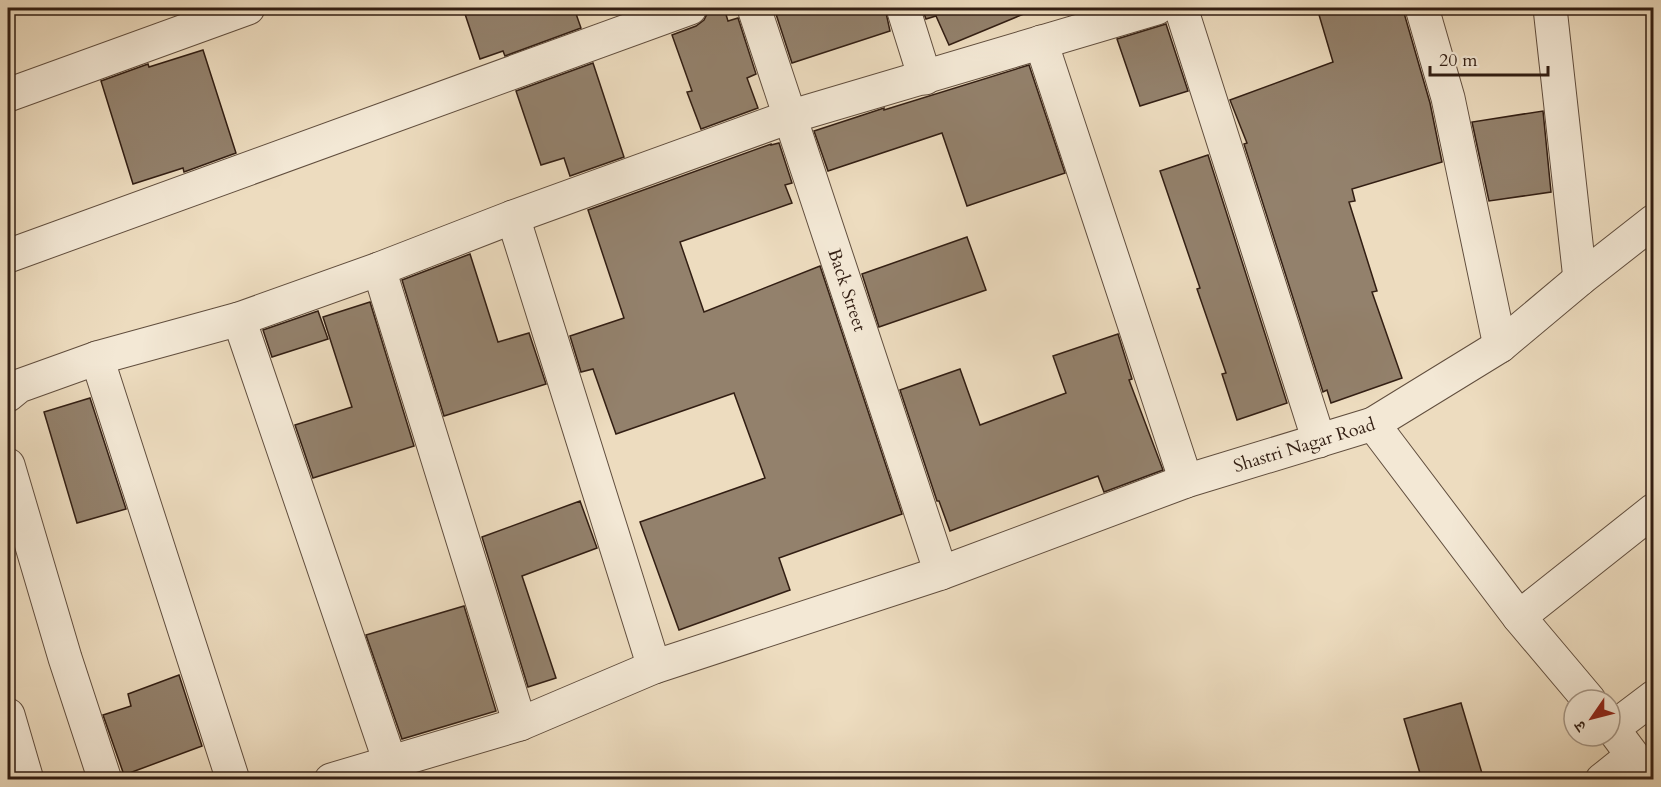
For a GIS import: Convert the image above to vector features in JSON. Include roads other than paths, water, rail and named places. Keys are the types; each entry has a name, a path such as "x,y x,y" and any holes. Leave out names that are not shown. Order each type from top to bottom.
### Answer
{"street":[{"path":"8,95 248,8"},
{"path":"8,256 690,8"},
{"name":"Back Street","path":"754,8 942,573"},
{"path":"903,8 926,78"},
{"path":"8,395 19,386 97,358 239,319 789,117 1041,42 1071,20 1157,8"},
{"path":"1181,8 1319,441"},
{"path":"1422,8 1448,98 1500,346"},
{"path":"1550,8 1580,279"},
{"path":"1041,42 1186,481"},
{"path":"513,217 654,667"},
{"path":"1373,424 1500,346 1653,221"},
{"path":"379,269 520,724"},
{"path":"239,319 390,762"},
{"path":"97,358 233,780"},
{"name":"Shastri Nagar Road","path":"330,780 520,724 654,667 942,573 1186,481 1373,424 1519,617 1579,688"},
{"path":"8,465 65,658 105,780"},
{"path":"1519,617 1653,510"},
{"path":"1622,719 1653,697"},
{"path":"8,715 27,780"},
{"path":"1602,780 1642,768 1622,742"}]}
